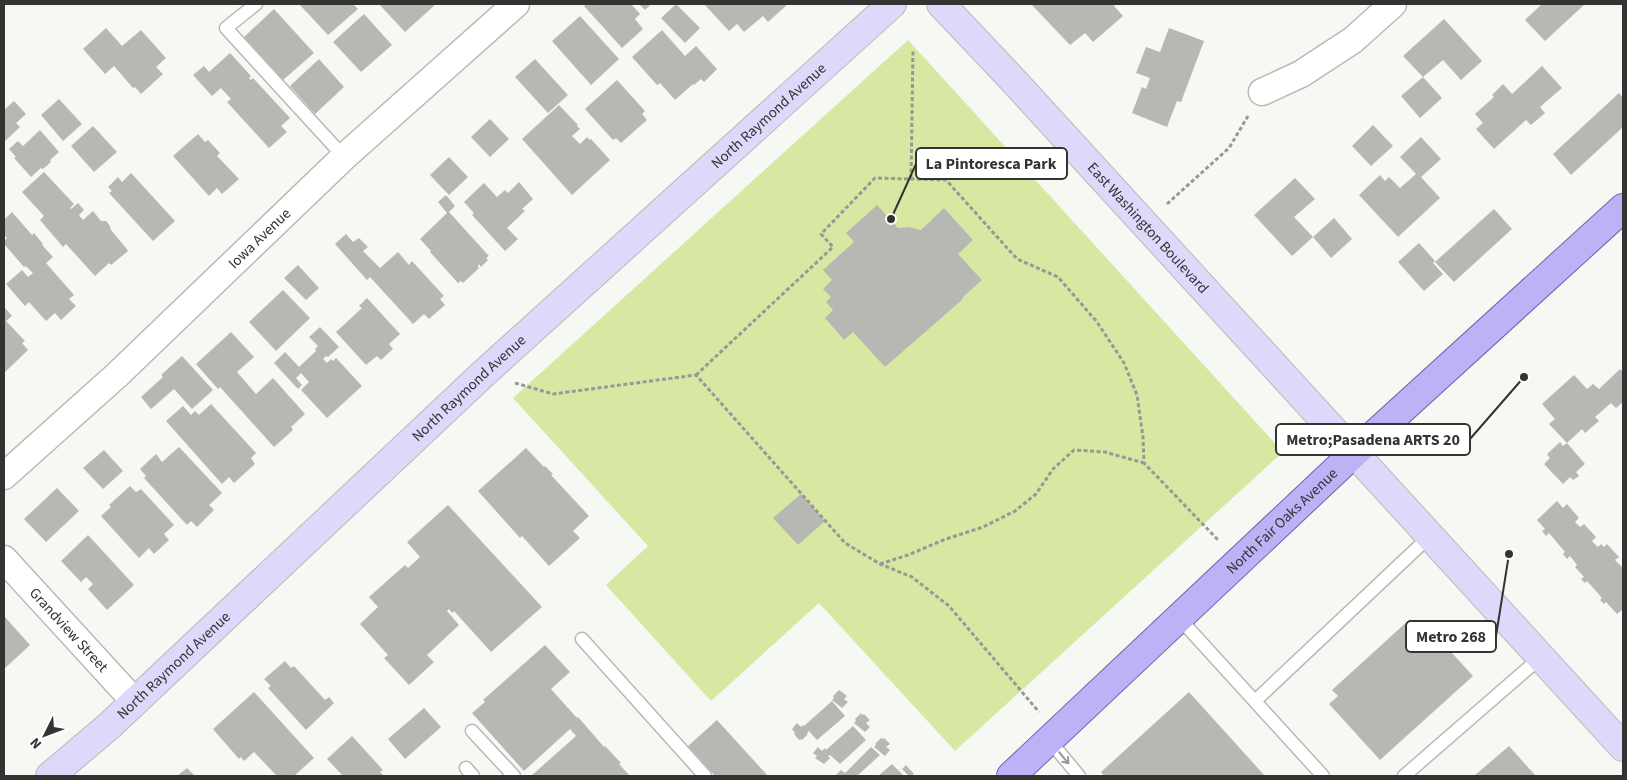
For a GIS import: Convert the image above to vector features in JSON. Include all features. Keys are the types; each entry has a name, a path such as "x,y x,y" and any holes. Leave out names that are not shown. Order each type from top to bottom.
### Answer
{"main road":[{"name":"North Fair Oaks Avenue","path":"1014,775 1354,453 1623,208"}],"street":[{"name":"Iowa Avenue","path":"4,476 117,375 344,157 516,4"},
{"name":"North Raymond Avenue","path":"50,776 135,702 483,374 892,4"},
{"name":"East Washington Boulevard","path":"941,4 986,50 1623,747"},
{"path":"1262,92 1301,74 1353,40 1393,4"},
{"name":"Grandview Street","path":"4,559 135,702"}],"lane":[{"path":"256,4 226,28 344,157"},
{"path":"1254,701 1430,536"},
{"path":"1179,618 1323,776"},
{"path":"582,638 706,776"},
{"path":"1404,776 1541,658"},
{"path":"472,731 514,776"},
{"path":"1053,737 1079,776"}],"path":[{"path":"910,179 913,50"},
{"path":"1145,224 1229,148 1262,92"},
{"path":"483,374 553,394 696,375 833,247 821,234 875,178 946,180 1017,259 1058,277 1097,322 1124,363 1137,395 1143,437 1144,463"},
{"path":"696,375 846,543 880,564 912,577 949,606 1053,737"},
{"path":"880,564 983,527 1015,511 1036,494 1053,469 1074,450 1105,452 1144,463 1238,562"}],"green space":[{"path":"908,40 1283,452 955,751 819,603 711,701 606,585 648,546 513,398"}],"building":[{"path":"299,4 353,4 358,9 328,35"},
{"path":"379,4 436,4 405,32"},
{"path":"587,4 631,4 640,14 635,19 643,29 622,48 584,6"},
{"path":"639,4 651,4 645,10"},
{"path":"676,4 700,28 685,43 661,18"},
{"path":"704,4 788,4 768,22 763,16 744,32 737,24 729,31"},
{"path":"1031,4 1116,4 1114,6 1123,16 1093,42 1085,33 1070,45"},
{"path":"1542,4 1585,4 1545,41 1525,20"},
{"path":"274,9 314,53 283,80 244,37"},
{"path":"364,14 392,45 361,72 333,42"},
{"path":"580,16 619,59 591,85 552,41"},
{"path":"1444,19 1482,61 1461,80 1443,60 1423,77 1403,56"},
{"path":"106,28 122,46 141,30 166,58 156,67 163,74 141,94 135,87 133,88 114,66 105,74 83,49"},
{"path":"1169,28 1204,41 1181,102 1177,101 1167,127 1132,113 1142,87 1146,89 1150,78 1136,73 1146,47 1160,52"},
{"path":"662,30 685,56 696,46 717,69 704,82 701,79 675,100 660,83 657,85 632,57"},
{"path":"230,53 251,76 249,78 251,80 253,78 290,118 281,126 287,132 269,148 227,102 231,99 221,88 212,96 193,75 204,66 209,72"},
{"path":"319,59 344,87 315,114 290,86"},
{"path":"535,59 568,95 548,113 515,77"},
{"path":"1542,66 1562,88 1540,107 1545,113 1531,125 1526,120 1494,149 1476,129 1483,123 1475,114 1494,97 1492,95 1503,84 1512,94"},
{"path":"1423,77 1442,98 1420,118 1401,96"},
{"path":"617,80 645,111 642,114 647,120 621,143 616,138 613,140 585,109"},
{"path":"1619,93 1623,98 1623,127 1571,175 1553,154"},
{"path":"59,99 82,124 63,141 41,115"},
{"path":"14,101 26,114 16,123 20,127 4,142 4,110"},
{"path":"559,105 580,129 572,136 580,144 587,137 591,139 610,160 572,195 522,139"},
{"path":"490,119 509,139 490,157 471,137"},
{"path":"1373,125 1393,146 1371,166 1352,146"},
{"path":"93,126 117,152 94,172 71,146"},
{"path":"40,130 59,152 50,160 51,162 31,177 14,158 16,157 9,149 18,141 23,146"},
{"path":"198,134 205,142 208,140 220,153 217,156 239,179 222,194 217,188 209,196 173,156"},
{"path":"1421,137 1441,159 1421,177 1440,198 1398,237 1359,195 1380,175 1385,181 1389,177 1400,188 1416,174 1400,157"},
{"path":"449,157 468,177 449,195 430,175"},
{"path":"44,172 74,204 71,209 78,203 84,210 79,215 83,220 93,211 101,221 106,221 128,251 111,265 109,263 95,276 66,244 63,247 40,220 44,216 22,192"},
{"path":"131,173 175,221 153,241 109,193 112,191 108,187 118,177 122,182"},
{"path":"1295,178 1315,199 1294,217 1313,237 1292,256 1254,215"},
{"path":"519,182 533,199 522,209 525,211 507,228 518,239 505,251 472,215 474,213 464,202 484,183 497,197 505,190 508,193"},
{"path":"446,195 455,206 449,212 489,256 486,258 488,260 481,267 479,264 479,268 463,283 461,281 458,283 420,239 447,213 438,202"},
{"path":"877,205 898,228 909,227 921,230 944,208 973,240 958,254 982,280 885,367 853,332 844,340 825,318 833,310 826,302 831,297 823,289 832,280 823,270 854,242 846,233"},
{"path":"1494,209 1512,229 1454,282 1435,262"},
{"path":"12,212 32,235 34,233 53,257 46,263 74,295 69,299 76,306 61,320 55,313 46,321 29,302 25,306 6,284 22,270 28,277 33,273 26,266 24,267 4,244 7,238 4,234 4,220"},
{"path":"1334,218 1352,239 1331,258 1313,237"},
{"path":"346,234 353,242 359,238 368,247 363,251 380,268 398,252 409,265 412,261 444,296 440,299 445,305 429,319 424,314 413,324 370,277 367,280 335,244"},
{"path":"1419,243 1435,261 1433,263 1443,274 1424,291 1398,262"},
{"path":"298,265 319,288 306,300 284,278"},
{"path":"283,290 310,318 276,351 249,322"},
{"path":"367,298 400,334 389,344 393,349 381,360 377,356 366,365 336,332 362,308 359,306"},
{"path":"4,307 12,316 6,321 25,341 22,343 28,350 4,373"},
{"path":"320,327 339,347 323,359 327,363 331,359 333,361 336,358 362,386 327,418 301,390 309,382 301,373 296,378 302,385 298,389 274,363 285,352 299,367 316,351 315,349 318,346 309,337"},
{"path":"231,332 254,357 237,372 256,394 273,378 305,414 291,427 293,430 274,447 220,387 218,389 196,364"},
{"path":"182,356 213,390 192,409 174,389 151,409 141,397"},
{"path":"1620,369 1623,372 1623,402 1616,408 1611,403 1595,417 1599,421 1585,433 1582,429 1567,443 1549,424 1555,419 1542,404 1574,375 1587,389 1593,384 1599,389"},
{"path":"211,404 256,453 251,458 255,464 234,483 229,477 222,484 166,421 183,406 191,415 195,411 199,415"},
{"path":"1560,442 1563,446 1567,443 1585,464 1576,472 1579,476 1573,480 1570,477 1563,484 1544,464 1550,458 1547,454"},
{"path":"179,447 222,493 209,505 214,510 197,527 191,521 187,525 144,478 146,476 140,469 156,454 162,462"},
{"path":"526,448 553,474 551,475 589,516 573,531 580,538 549,566 522,536 520,538 478,491"},
{"path":"104,450 123,471 103,489 83,468"},
{"path":"130,486 136,492 141,489 174,525 164,534 169,540 154,554 149,548 139,558 101,516 111,507 109,505"},
{"path":"57,488 79,511 46,542 24,519"},
{"path":"801,494 825,521 798,545 773,518"},
{"path":"1557,501 1563,508 1567,504 1579,518 1575,522 1580,527 1584,524 1596,537 1592,541 1598,547 1601,544 1604,547 1607,544 1619,557 1615,560 1623,568 1623,609 1617,614 1606,602 1604,604 1600,600 1602,598 1587,581 1585,583 1581,579 1584,577 1575,567 1577,565 1570,556 1567,559 1563,554 1565,552 1549,533 1546,536 1542,531 1545,529 1537,520"},
{"path":"448,505 542,607 491,652 454,611 452,613 449,609 447,611 459,625 427,655 434,662 409,685 384,658 388,655 360,624 378,607 369,597 405,565 408,568 420,557 407,542"},
{"path":"88,535 134,585 107,610 88,589 93,584 86,577 81,582 61,561"},
{"path":"4,616 30,645 4,669"},
{"path":"1410,619 1415,626 1422,620 1473,676 1380,760 1329,704 1338,696 1332,690"},
{"path":"545,645 570,672 551,689 621,763 619,764 630,776 531,776 576,736 570,729 524,771 472,713 485,702 483,700"},
{"path":"285,661 291,668 294,666 325,700 329,697 334,703 306,730 268,688 271,686 264,679"},
{"path":"839,690 847,696 844,699 848,702 842,708 832,700"},
{"path":"254,692 314,758 294,776 277,776 254,752 244,761 241,757 239,759 213,729"},
{"path":"1189,692 1265,776 1104,776 1101,772"},
{"path":"832,701 845,716 817,740 809,731 802,740 799,740 792,729 797,723 801,727 804,726"},
{"path":"424,708 441,727 405,759 388,739"},
{"path":"861,713 870,720 866,723 870,727 865,732 854,723"},
{"path":"717,720 768,776 715,776 688,746"},
{"path":"853,726 866,740 840,764 830,755 828,756 830,758 824,764 815,758 817,756 813,753 818,747 822,751 825,748 826,750"},
{"path":"352,736 383,770 380,772 384,776 343,776 327,759"},
{"path":"881,738 884,738 890,744 886,747 890,750 885,756 874,747"},
{"path":"1509,746 1535,775 1474,776"},
{"path":"871,747 880,755 857,776 836,775 841,770 845,773"},
{"path":"892,764 904,776 878,776"},
{"path":"906,765 914,774 911,776 902,769"},
{"path":"187,768 195,776 177,776"}],"place":[{"name":"La Pintoresca Park","path":"891,219"},
{"name":"Metro;Pasadena ARTS 20","path":"1524,377"},
{"name":"Metro 268","path":"1509,554"}]}
